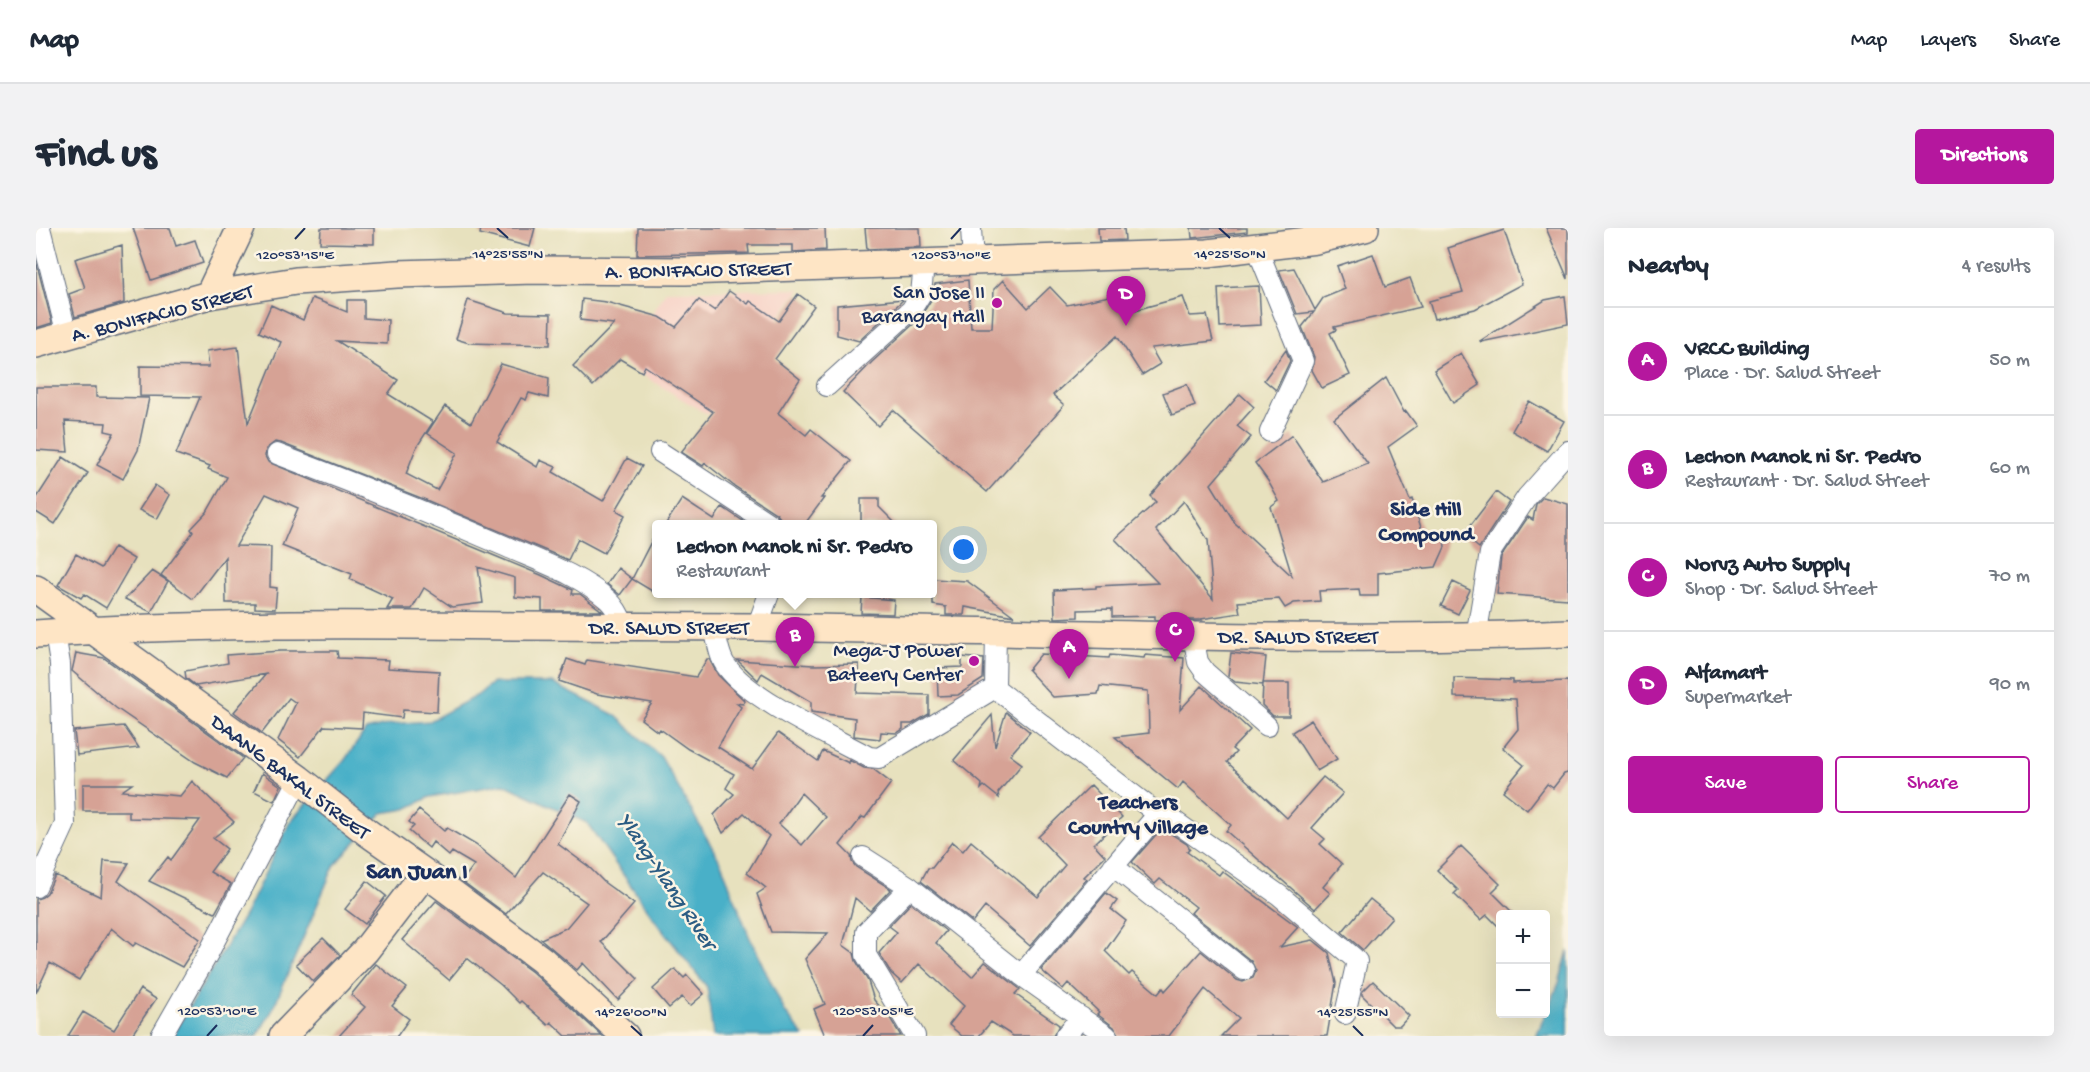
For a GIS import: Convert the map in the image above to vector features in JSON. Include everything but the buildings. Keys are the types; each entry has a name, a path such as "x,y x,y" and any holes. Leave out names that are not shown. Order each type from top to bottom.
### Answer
{"main road":[{"path":"209,295 241,228"},
{"name":"A. BONIFACIO STREET","path":"36,344 209,295 296,281 397,274 534,270 685,272 1208,253 1316,240 1365,228"},
{"name":"DAANG BAKAL STREET","path":"36,589 303,782 368,833 542,960 625,1036"},
{"name":"DR. SALUD STREET","path":"45,633 262,626 757,627 1193,636 1476,637 1568,633"},
{"path":"283,1036 365,951 425,873"}],"street":[{"path":"40,228 67,335"},
{"path":"971,228 973,263"},
{"path":"1257,248 1303,361 1270,432"},
{"path":"827,386 911,310 921,294 924,264"},
{"path":"1476,637 1490,553 1527,497 1568,451"},
{"path":"660,452 762,520"},
{"path":"277,454 451,522 549,565 587,585 608,600 625,627"},
{"path":"757,627 768,598"},
{"path":"714,627 726,666 746,685 773,704 869,757 879,758 995,688"},
{"path":"995,688 996,632"},
{"path":"36,887 65,824 60,664 45,633"},
{"path":"1193,636 1198,662 1205,672 1267,726"},
{"path":"995,688 1158,814 1170,818 1279,895 1354,957 1357,961 1345,1014"},
{"path":"161,1036 303,782"},
{"path":"1021,975 1158,814"},
{"path":"863,857 910,887 1021,975 1107,1036"},
{"path":"1113,866 1244,970"},
{"path":"910,887 866,932 866,955 915,1036"},
{"path":"1065,1036 1081,1017"}],"shaded area":[{"path":"800,289 708,415 623,363 666,291"}],"water":[{"name":"Ylang-Ylang River","path":"492,683 552,683 615,715 661,757 721,863 749,936 785,1012 804,1036 713,1036 707,987 655,920 587,823 504,784 430,797 406,809 382,813 334,866 272,1011 257,1036 172,1036 245,914 290,822 344,761 366,730 391,724 430,721 478,695"},
{"path":"1568,951 1568,1036 1536,1036 1544,1018 1550,1018 1550,1004 1559,983"}],"place":[{"name":"San Jose II Barangay Hall","path":"997,303"},
{"name":"Alfamart","path":"1126,326"},
{"name":"Mega-J Power Bateery Center","path":"974,661"},
{"name":"Norvz Auto Supply","path":"1175,662"},
{"name":"Lechon Manok ni Sr. Pedro","path":"795,667"},
{"name":"VRCC Building","path":"1069,679"}],"district":[{"name":"Side Hill Compound","path":"1426,520"},
{"name":"Teachers Country Village","path":"1138,812"},
{"name":"San Juan I","path":"417,870"}]}
